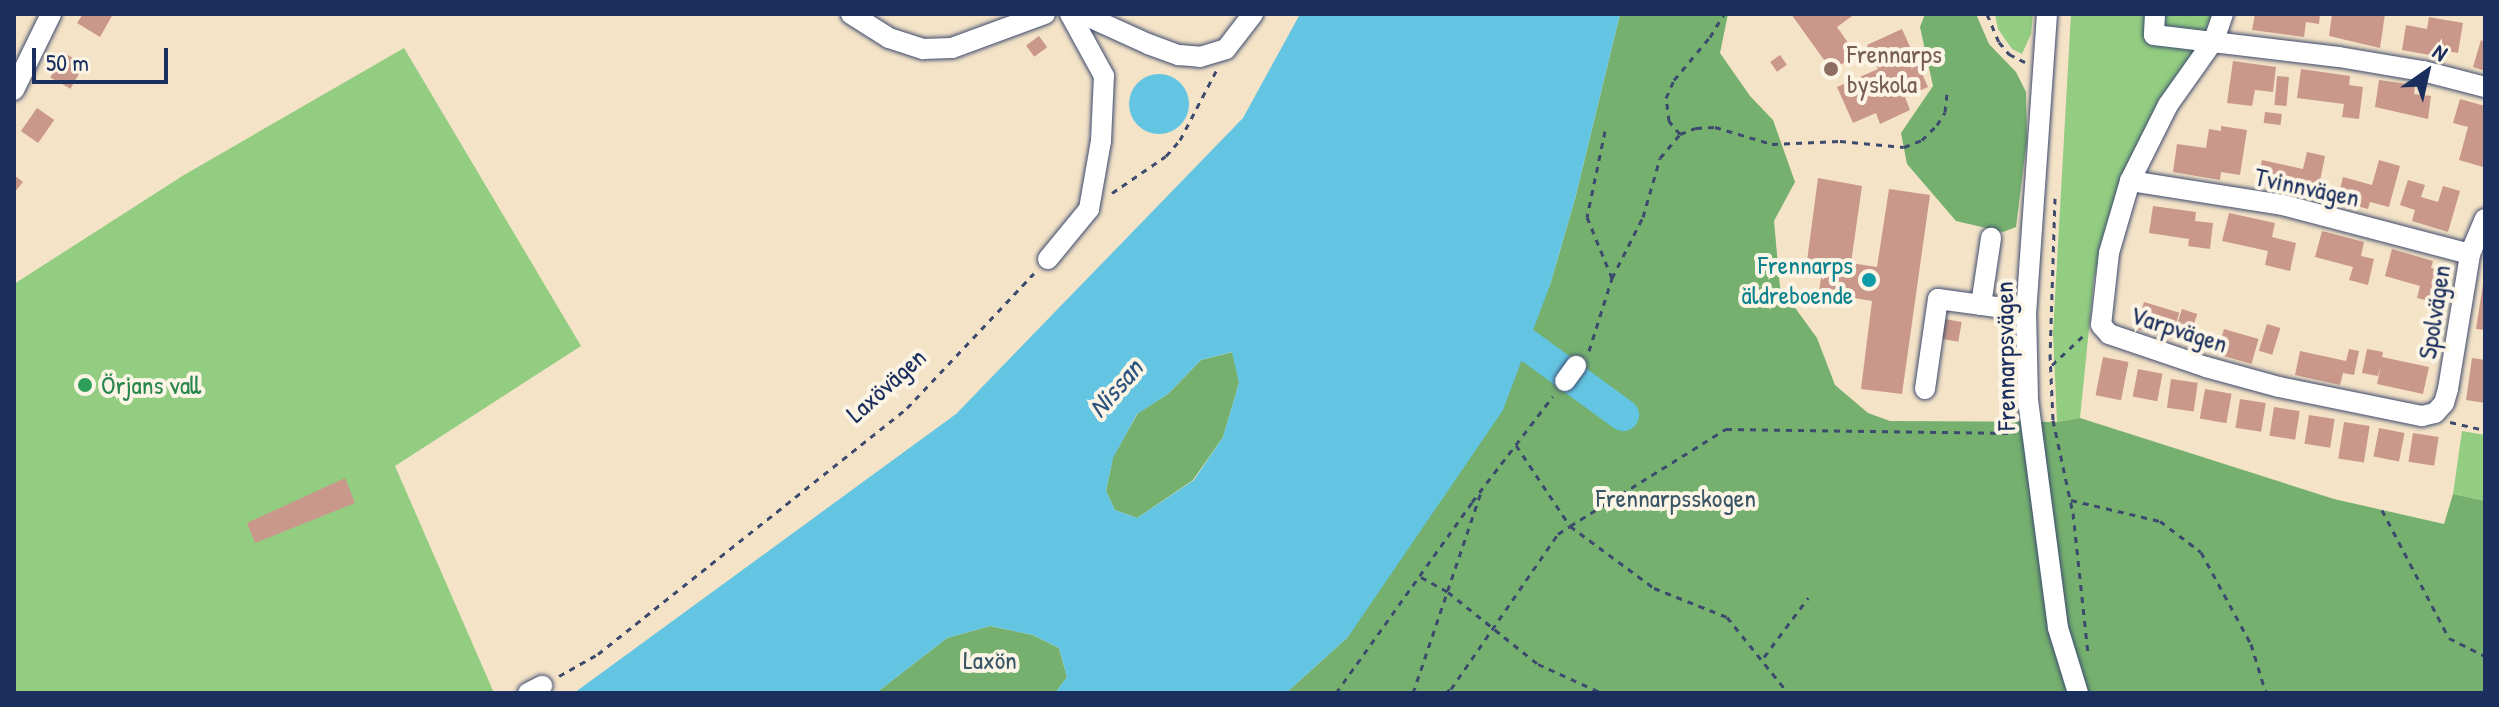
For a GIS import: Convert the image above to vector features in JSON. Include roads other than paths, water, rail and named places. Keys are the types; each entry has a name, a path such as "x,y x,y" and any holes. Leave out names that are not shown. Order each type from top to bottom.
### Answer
{"street":[{"path":"14,90 51,14"},
{"path":"851,14 889,38 923,49 952,48 1045,14"},
{"path":"1048,259 1089,209 1101,141 1104,76 1070,14"},
{"path":"1082,14 1179,55 1200,57 1226,49 1253,14"},
{"name":"Frennarpsvägen","path":"2047,14 2026,311 2031,434 2058,628 2078,693"},
{"path":"2155,14 2154,35 2214,40 2423,71 2485,87"},
{"name":"Varpvägen","path":"2223,14 2214,40 2168,105 2130,181 2109,253 2101,325 2109,334 2206,367 2279,387 2422,416 2435,413"},
{"name":"Tvinnvägen","path":"2130,181 2283,205 2470,254"},
{"name":"Spolvägen","path":"2435,413 2444,403 2448,389 2470,254 2485,219"},
{"path":"1981,305 1991,238"},
{"path":"1925,389 1938,299 2026,311"}],"water":[{"name":"Nissan","path":"1300,14 1620,14 1575,199 1550,285 1503,410 1348,637 1286,693 1055,693 1067,677 1059,648 1033,635 990,626 947,638 876,693 574,693 956,414 1243,118","holes":["1232,352 1239,383 1223,437 1194,480 1137,518 1115,510 1106,491 1113,458 1137,414 1168,394 1201,360"]},
{"path":"1159,74 1171,76 1180,83 1187,92 1187,116 1180,125 1171,132 1159,134 1147,132 1138,125 1131,116 1129,104 1131,92 1138,83 1147,76"}],"waterway":[{"path":"1527,345 1623,415"}],"place":[{"name":"Frennarps byskola","path":"1831,69"},
{"name":"Frennarps äldreboende","path":"1869,280"},
{"name":"Örjans vall","path":"85,385"}],"park label":[{"name":"Frennarpsskogen","path":"1676,498"},
{"name":"Laxön","path":"990,660"}]}
